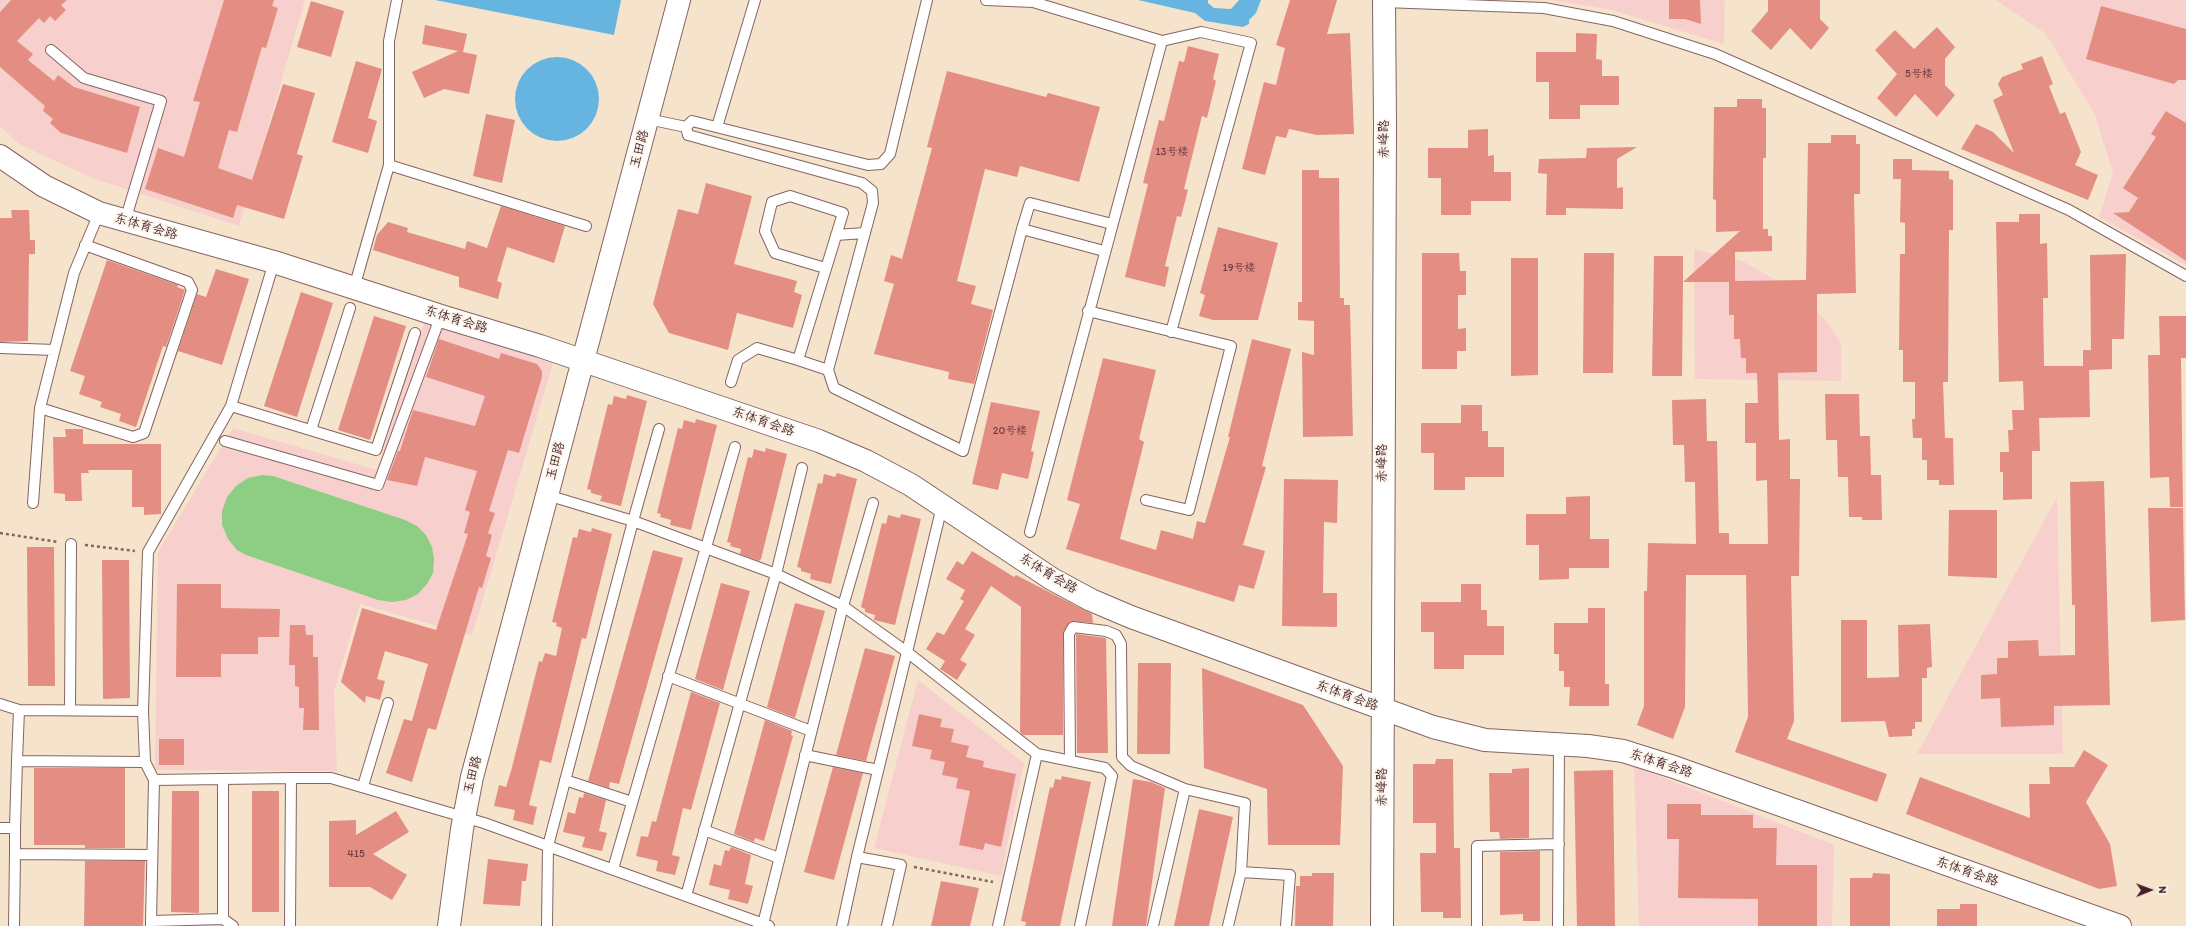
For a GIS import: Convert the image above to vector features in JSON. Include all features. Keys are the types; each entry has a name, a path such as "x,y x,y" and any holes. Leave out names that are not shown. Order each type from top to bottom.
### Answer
{"street":[{"name":"玉田路","path":"449,926 464,816 472,777 679,0"},
{"name":"赤峰路","path":"1382,926 1385,132 1384,1"},
{"name":"东体育会路","path":"0,156 44,186 99,213 274,262 352,298 444,317 583,360 819,441 866,461 911,485 1052,579 1091,600 1131,617 1383,709 1433,727 1486,740 1588,746 1623,751 1674,767 2081,919 2120,926"}],"lane":[{"path":"310,430 352,298 390,165 389,41 397,0"},
{"path":"717,127 755,0"},
{"path":"686,127 692,121 868,165 881,164 890,154 927,0"},
{"path":"986,0 1033,1 1162,41 1201,32 1251,43 1171,332"},
{"path":"1384,1 1544,8 1613,21 1715,54 2069,210 2186,276"},
{"path":"1030,532 1088,310 1162,41"},
{"path":"51,50 84,78 161,101 125,221"},
{"path":"648,119 686,127"},
{"path":"686,127 688,135 862,183 872,191 873,203 828,370 834,388 963,451 1030,203 1112,224"},
{"path":"390,165 586,226"},
{"path":"798,360 842,213 790,196 772,202 765,231 775,253 825,268"},
{"path":"33,502 40,408 74,273 99,213"},
{"path":"1022,229 1104,251"},
{"path":"836,235 865,233"},
{"path":"40,408 133,438 144,433 192,290 188,282 86,245"},
{"path":"233,926 223,919 151,924 154,780 145,762 143,711 148,552 230,406 274,262"},
{"path":"1088,310 1231,346 1189,510 1146,500"},
{"path":"225,441 378,485 436,326 444,317"},
{"path":"230,406 376,450 415,333"},
{"path":"0,348 54,350"},
{"path":"731,382 738,360 757,348 828,370"},
{"path":"547,926 548,846 633,521 659,429"},
{"path":"613,869 735,447"},
{"path":"686,896 776,574 802,468"},
{"path":"547,495 633,521 776,574 843,606 907,652 1037,754 1105,768 1112,776 1080,926"},
{"path":"154,780 331,778 464,816 766,925 779,858 811,731 843,606 873,504"},
{"path":"842,926 857,857 942,506"},
{"path":"70,710 71,544"},
{"path":"1070,762 1069,634 1073,627 1106,631 1116,635 1121,644 1122,757 1131,766 1185,789 1245,803 1241,872 1228,926"},
{"path":"668,676 811,731"},
{"path":"362,786 388,703"},
{"path":"0,704 19,710 143,711"},
{"path":"14,926 15,828 19,710"},
{"path":"1558,926 1559,744"},
{"path":"998,926 1037,754"},
{"path":"805,755 878,770"},
{"path":"17,761 145,762"},
{"path":"290,926 291,778"},
{"path":"223,779 223,919"},
{"path":"565,780 632,802"},
{"path":"1153,926 1185,789"},
{"path":"0,828 15,828"},
{"path":"704,830 779,858"},
{"path":"1477,926 1478,846 1558,844"},
{"path":"15,854 152,854"},
{"path":"857,857 902,865 887,926"},
{"path":"1241,872 1290,875 1286,926"}],"path":[{"path":"902,865 1007,885"}],"shaded area":[{"path":"0,0 305,0 239,226 92,178 19,144 0,126"},
{"path":"1552,0 1725,0 1724,44 1612,10"},
{"path":"1996,0 2186,0 2186,265 2099,217 2113,173 2095,115 2046,34"},
{"path":"1694,249 1742,261 1787,286 1825,319 1841,343 1841,381 1695,379"},
{"path":"424,323 554,360 472,636 360,604 334,691 337,771 155,770 158,552 233,428 377,470"},
{"path":"2057,497 2063,754 1917,754"},
{"path":"918,680 1024,763 1001,876 874,848"},
{"path":"1634,766 1834,845 1832,926 1639,926"}],"green space":[{"path":"262,475 273,476 405,520 417,526 426,535 432,547 434,559 433,573 427,584 418,594 406,600 392,602 378,600 246,555 237,550 228,539 222,525 222,511 227,497 236,486 248,478"}],"water":[{"path":"435,0 621,0 614,35"},
{"path":"1138,0 1208,0 1208,3 1214,8 1231,9 1239,0 1261,0 1256,13 1249,20 1249,24 1243,27 1205,21 1195,13"},
{"path":"557,57 573,60 587,69 596,83 599,99 596,115 587,129 573,138 557,141 541,138 527,129 518,115 515,99 518,83 527,69 541,60"}],"building":[{"path":"11,0 67,0 61,5 66,10 55,21 50,16 44,23 39,18 17,41 33,54 28,60 54,81 58,75 74,87 140,107 127,153 61,133 50,123 53,119 43,111 45,106 0,67 0,12"},
{"path":"224,0 274,0 272,6 278,8 266,48 262,47 237,132 229,130 218,168 252,180 283,84 315,93 297,154 303,156 284,219 237,205 233,218 145,189 158,148 184,157 200,102 193,101"},
{"path":"1290,0 1337,0 1327,34 1350,33 1354,134 1317,135 1289,129 1286,138 1276,136 1265,175 1242,169 1264,82 1276,85 1285,48 1276,45"},
{"path":"1669,0 1700,0 1701,24 1685,19 1669,19"},
{"path":"1768,0 1820,0 1820,19 1829,28 1811,50 1790,28 1771,50 1751,31 1768,11"},
{"path":"311,1 344,11 331,57 297,47"},
{"path":"2101,6 2186,29 2186,80 2178,80 2174,84 2086,59"},
{"path":"425,25 467,34 463,52 477,55 469,94 444,89 424,98 412,72 458,51 422,44"},
{"path":"1937,27 1955,47 1945,59 1945,85 1955,95 1937,117 1915,94 1896,117 1877,98 1897,74 1875,50 1895,30 1914,49"},
{"path":"1576,33 1597,34 1596,59 1602,60 1602,76 1619,76 1619,105 1580,105 1580,119 1549,119 1549,82 1536,82 1536,52 1576,52"},
{"path":"1188,46 1219,54 1213,79 1216,81 1207,118 1202,116 1184,189 1188,190 1181,217 1177,216 1165,266 1169,267 1165,287 1125,277 1148,184 1143,183 1159,120 1164,121 1179,61 1184,62"},
{"path":"2042,56 2053,84 2049,86 2060,114 2065,112 2081,152 2075,165 2098,175 2088,200 1961,149 1976,124 1993,132 2014,153 1993,100 2003,95 1998,84 2002,77 2023,69 2021,64"},
{"path":"356,61 382,69 368,118 377,121 368,153 332,142"},
{"path":"947,71 1046,97 1048,93 1100,107 1079,182 1020,166 1017,177 985,169 957,281 976,286 971,304 993,310 974,384 948,379 949,372 874,354 894,284 884,281 891,255 902,259 932,148 927,147"},
{"path":"1737,99 1762,99 1762,108 1766,108 1766,158 1763,158 1763,229 1768,229 1768,236 1772,236 1772,251 1735,252 1735,281 1806,280 1808,143 1831,143 1831,135 1856,135 1856,144 1860,144 1860,194 1854,194 1856,293 1817,294 1817,372 1778,373 1779,440 1790,439 1790,479 1800,479 1799,576 1791,576 1794,721 1787,739 1887,774 1877,802 1735,752 1748,717 1746,575 1686,575 1685,707 1673,739 1637,725 1644,706 1644,591 1647,591 1648,543 1696,544 1695,482 1685,482 1684,445 1673,445 1672,400 1706,399 1707,441 1717,441 1719,533 1729,533 1729,544 1768,544 1767,480 1756,481 1756,443 1745,443 1745,403 1758,403 1757,373 1746,373 1746,358 1741,358 1740,339 1734,339 1734,315 1729,315 1729,282 1683,282 1740,231 1716,232 1716,200 1713,199 1714,107 1737,107"},
{"path":"2166,111 2186,123 2186,261 2113,213 2129,212 2138,198 2123,188 2156,137 2151,134"},
{"path":"486,114 515,120 502,183 473,176"},
{"path":"1488,129 1488,156 1494,155 1494,172 1511,172 1511,201 1471,201 1471,215 1441,215 1441,178 1428,178 1428,148 1468,148 1468,130"},
{"path":"1637,147 1617,159 1617,188 1623,187 1623,209 1566,208 1566,215 1546,215 1547,174 1538,173 1539,159 1586,158 1587,148"},
{"path":"1893,159 1912,159 1912,170 1949,171 1949,179 1953,180 1953,230 1949,230 1948,382 1943,382 1945,438 1953,438 1954,485 1939,485 1939,480 1927,480 1927,460 1922,460 1922,438 1913,438 1912,419 1915,419 1915,382 1903,382 1903,350 1899,350 1900,254 1905,254 1905,223 1900,222 1901,179 1893,179"},
{"path":"1302,170 1319,170 1319,178 1339,178 1340,298 1344,298 1344,305 1350,305 1353,436 1303,437 1302,352 1314,355 1314,321 1298,320 1298,302 1302,302"},
{"path":"706,183 752,196 734,264 797,281 794,292 802,295 793,328 737,313 728,350 669,333 653,304 678,209 698,214"},
{"path":"501,206 565,226 554,263 507,247 497,281 502,283 498,299 459,287 459,277 373,250 377,235 388,222 408,228 407,232 465,249 467,241 487,248"},
{"path":"11,210 29,210 30,240 35,240 35,254 29,254 28,341 0,342 0,218 12,218"},
{"path":"2019,214 2040,214 2040,244 2047,243 2048,298 2043,298 2044,366 2083,366 2083,350 2091,350 2090,255 2126,254 2124,339 2112,339 2112,369 2089,370 2090,417 2039,418 2040,451 2032,451 2032,499 2003,500 2003,472 2000,472 2000,452 2009,452 2008,430 2013,430 2012,410 2024,410 2023,381 1999,382 1996,222 2019,222"},
{"path":"1218,227 1278,243 1258,320 1213,320 1199,316 1205,295 1200,293"},
{"path":"1422,253 1459,253 1460,271 1466,271 1466,295 1458,295 1458,329 1466,328 1466,351 1457,351 1457,369 1422,369"},
{"path":"1584,253 1614,253 1613,373 1583,373"},
{"path":"1654,256 1683,256 1682,376 1652,376"},
{"path":"1511,258 1538,258 1538,375 1511,376"},
{"path":"107,260 178,285 177,287 185,290 166,347 163,346 136,427 119,421 121,414 100,407 102,402 79,394 85,376 70,371"},
{"path":"216,269 249,279 222,365 178,351 197,294 206,297"},
{"path":"301,292 333,303 297,417 264,406"},
{"path":"374,316 406,326 370,440 338,430"},
{"path":"2159,316 2186,316 2186,358 2181,358 2183,507 2170,507 2169,477 2150,478 2148,355 2160,355"},
{"path":"439,339 499,359 501,353 537,364 542,371 542,377 519,453 508,450 489,511 495,513 488,533 492,535 486,556 491,558 482,588 479,587 436,730 428,728 412,782 386,773 404,719 412,721 428,664 385,651 377,679 385,681 380,700 366,696 365,703 341,682 362,608 436,630 468,534 464,533 470,512 465,510 477,471 425,457 417,486 387,480 398,451 400,451 413,410 475,426 485,396 426,377"},
{"path":"1252,339 1291,349 1262,466 1266,467 1243,545 1265,551 1254,589 1239,585 1234,602 1066,549 1080,504 1067,500 1103,358 1156,370 1139,439 1144,442 1120,539 1156,550 1161,530 1193,539 1197,521 1205,523 1230,437 1228,437"},
{"path":"1825,394 1859,394 1860,436 1870,436 1871,475 1881,475 1882,520 1862,520 1862,517 1849,517 1848,477 1838,477 1837,440 1826,440"},
{"path":"627,395 647,401 621,506 600,501 602,496 591,493 591,490 587,489 608,404 612,405 614,396 626,399"},
{"path":"991,402 1040,411 1031,451 1034,452 1028,479 1002,473 998,490 972,484"},
{"path":"1461,405 1482,405 1482,431 1488,431 1488,447 1504,447 1504,477 1465,477 1465,490 1434,490 1434,453 1421,453 1421,423 1461,423"},
{"path":"696,419 717,425 691,530 670,525 671,520 660,517 661,514 657,513 678,428 682,429 684,420 695,423"},
{"path":"65,429 83,429 83,444 161,444 161,514 144,515 144,507 132,507 132,470 88,470 89,473 81,473 82,501 65,501 65,494 54,493 53,437 66,437"},
{"path":"766,448 787,454 761,559 759,561 740,554 741,549 730,546 731,543 727,542 748,457 752,458 754,449 765,452"},
{"path":"837,473 857,479 831,584 810,579 811,574 801,571 801,568 797,567 818,483 822,484 824,474 835,477"},
{"path":"1284,479 1338,480 1337,523 1324,522 1323,593 1337,593 1337,627 1282,626"},
{"path":"2104,481 2110,705 2054,706 2054,725 2001,727 2000,698 1981,699 1981,675 1997,674 1997,658 2008,658 2008,641 2038,640 2039,656 2075,655 2075,605 2072,605 2070,482"},
{"path":"1590,496 1590,539 1609,539 1609,568 1569,568 1569,579 1539,580 1539,545 1526,545 1526,514 1566,514 1566,497"},
{"path":"2148,508 2183,508 2185,620 2151,622"},
{"path":"1949,510 1997,510 1997,578 1948,576"},
{"path":"901,514 921,519 895,625 874,620 875,615 865,612 865,609 861,607 882,523 886,524 888,515 900,518"},
{"path":"592,528 612,534 586,639 582,638 551,763 540,760 529,805 537,807 533,825 513,820 515,810 494,806 499,785 506,787 511,771 539,661 542,662 545,653 556,656 562,628 556,626 557,623 552,622 573,537 577,538 579,529 591,532"},
{"path":"27,547 54,547 55,686 28,686"},
{"path":"653,550 683,558 619,784 610,782 609,788 588,781"},
{"path":"972,551 1014,577 1016,575 1092,614 1093,623 1070,621 1063,634 1063,735 1023,735 1020,732 1021,607 991,586 965,629 975,635 960,660 967,664 957,680 940,669 945,661 926,649 937,632 944,635 964,601 960,599 965,590 946,579 957,561 963,565"},
{"path":"102,560 129,560 130,698 103,699"},
{"path":"721,583 750,591 723,690 695,679"},
{"path":"177,584 221,584 221,608 280,609 279,637 258,637 258,654 221,654 221,677 176,677"},
{"path":"1461,584 1481,584 1481,610 1487,610 1487,626 1504,626 1504,655 1464,655 1464,669 1434,669 1434,632 1421,632 1421,602 1461,602"},
{"path":"795,603 825,611 795,718 767,707"},
{"path":"1588,608 1605,608 1605,684 1609,684 1609,706 1569,706 1570,687 1564,687 1564,671 1559,671 1559,654 1554,654 1554,623 1588,623"},
{"path":"1841,620 1867,620 1867,678 1899,677 1898,625 1930,624 1932,667 1927,668 1927,678 1922,678 1922,722 1915,722 1915,729 1912,729 1912,736 1889,737 1885,721 1841,722"},
{"path":"290,625 305,625 306,635 313,635 313,657 318,657 319,730 303,730 304,708 299,708 299,687 295,686 295,665 289,665"},
{"path":"1076,634 1106,638 1108,753 1077,753"},
{"path":"865,648 895,656 866,761 836,755"},
{"path":"1138,663 1171,663 1170,754 1137,754"},
{"path":"1202,668 1303,705 1343,766 1340,845 1268,845 1267,789 1204,768"},
{"path":"691,692 720,703 691,810 683,808 672,855 680,857 675,875 656,871 658,861 636,856 641,836 648,837 652,821 656,822"},
{"path":"919,714 942,719 940,727 954,729 951,742 969,746 966,757 984,761 983,767 1016,774 1001,847 985,843 983,850 959,845 970,791 956,788 958,778 942,775 945,762 930,759 932,750 912,746"},
{"path":"765,720 792,731 791,735 793,736 764,841 755,838 754,842 734,834"},
{"path":"159,739 184,739 184,765 159,765"},
{"path":"2084,750 2108,765 2086,802 2110,844 2117,886 2099,889 1906,814 1920,777 2030,818 2029,784 2050,784 2049,767 2074,767"},
{"path":"1436,759 1453,759 1454,848 1460,848 1461,918 1443,918 1443,912 1421,912 1420,853 1436,853 1436,823 1413,823 1413,764 1435,764"},
{"path":"833,767 863,773 834,880 804,872"},
{"path":"34,768 125,768 125,848 85,848 85,845 34,845"},
{"path":"1529,768 1529,838 1500,839 1499,832 1490,832 1489,773 1512,773 1512,769"},
{"path":"1613,770 1615,926 1577,926 1574,771"},
{"path":"1062,776 1091,782 1060,926 1025,926 1026,922 1021,921 1050,787 1053,788 1055,779 1061,780"},
{"path":"1133,779 1151,782 1165,788 1146,926 1112,926"},
{"path":"172,791 199,791 199,913 171,912"},
{"path":"252,791 279,791 279,912 252,912"},
{"path":"584,793 606,800 599,831 607,833 602,851 582,847 585,837 563,832 568,812 575,814 579,797 583,798"},
{"path":"1667,804 1701,804 1701,815 1753,815 1753,828 1777,828 1776,865 1817,865 1817,926 1758,926 1758,899 1678,898 1679,839 1667,839"},
{"path":"1199,809 1233,817 1209,926 1174,926"},
{"path":"396,811 409,832 373,854 407,875 392,900 370,887 329,887 329,821 356,820 356,835"},
{"path":"731,847 751,855 745,884 753,886 748,904 728,899 730,890 709,885 714,864 721,866 725,850 729,851"},
{"path":"1540,851 1540,921 1523,921 1523,914 1500,915 1500,852"},
{"path":"488,859 528,864 526,881 522,881 520,906 483,904"},
{"path":"85,861 145,861 143,926 84,926"},
{"path":"1312,873 1334,873 1333,926 1295,926 1296,886 1300,886 1300,876 1312,876"},
{"path":"1873,873 1890,874 1890,926 1850,926 1850,878 1872,878"},
{"path":"941,881 979,888 970,926 931,926"},
{"path":"1960,904 1977,904 1977,926 1937,926 1937,909 1960,909"}]}
